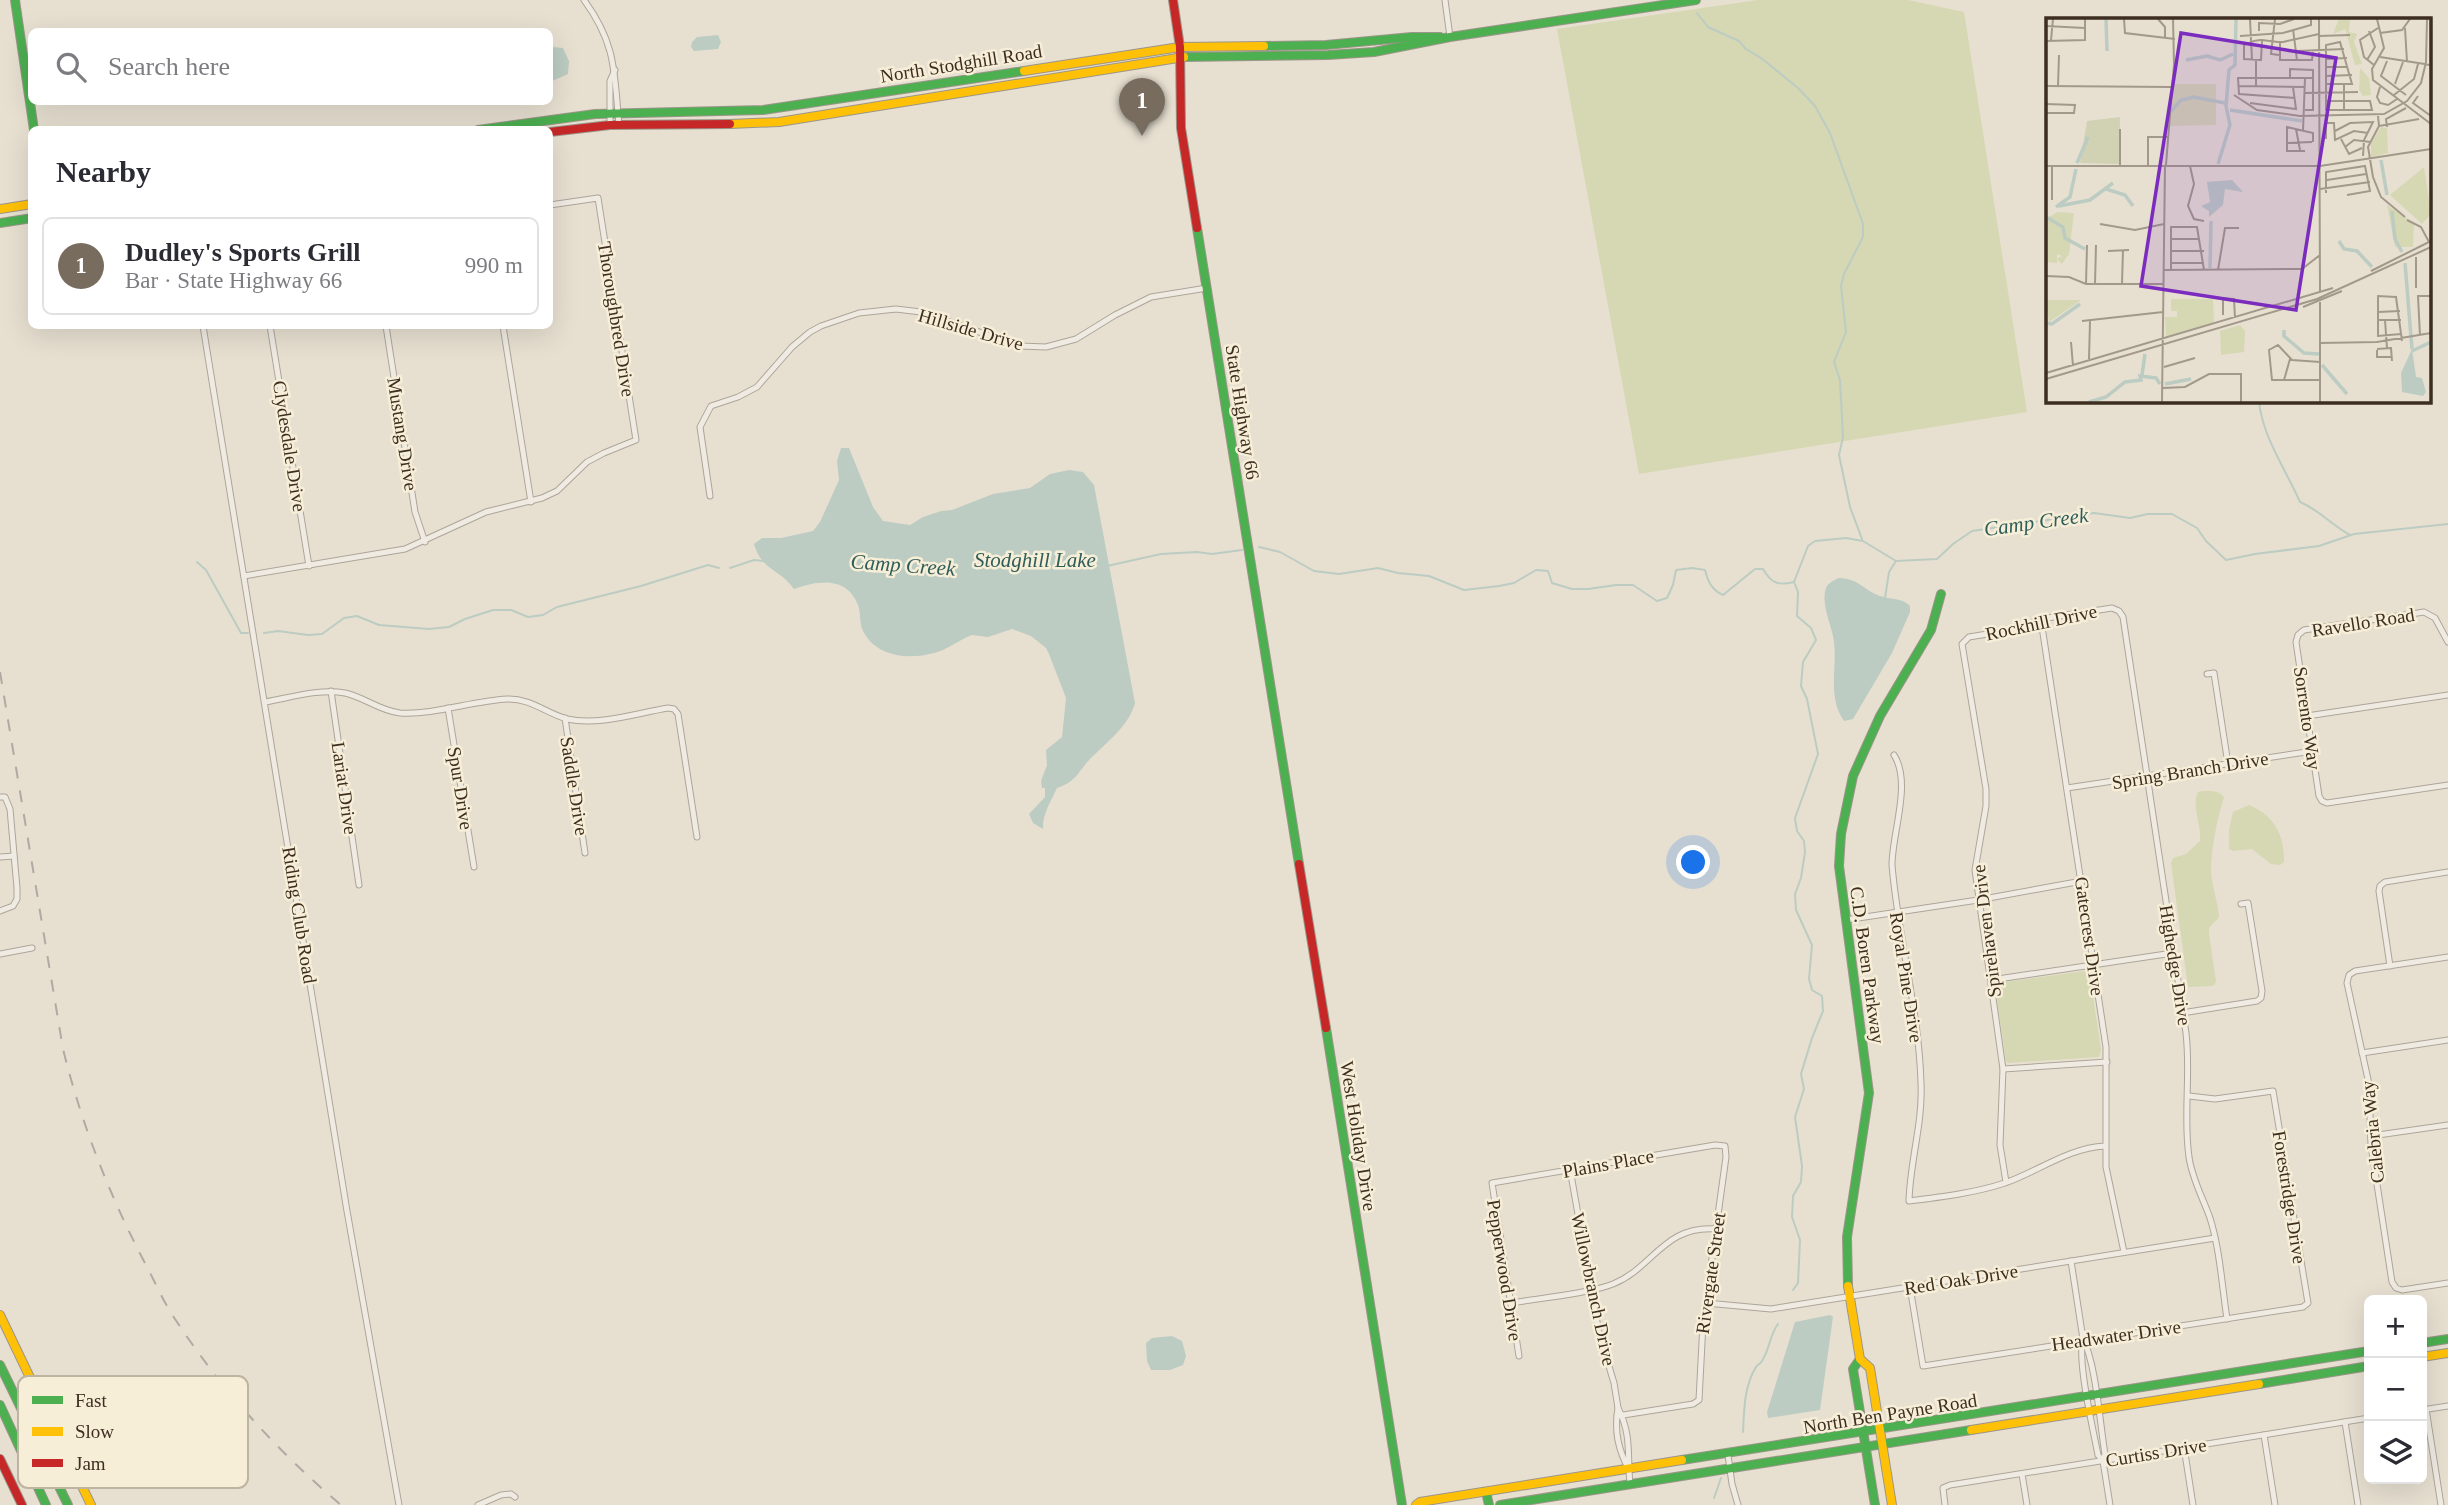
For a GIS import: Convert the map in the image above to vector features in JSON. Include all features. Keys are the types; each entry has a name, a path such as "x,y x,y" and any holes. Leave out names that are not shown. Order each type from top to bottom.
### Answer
{"main road":[{"path":"15,0 28,89"},
{"name":"State Highway 66","path":"1173,0 1180,51 1181,128 1285,772"},
{"name":"North Stodghill Road","path":"503,126 558,117 614,113 730,114 1180,51 1450,37 1696,0"},
{"name":"North Stodghill Road","path":"553,132 614,125 698,126 779,122 1180,51"},
{"path":"30,105 33,126"},
{"path":"0,209 28,205"},
{"path":"0,223 28,219"},
{"name":"C.D. Boren Parkway","path":"1892,1505 1870,1368 1860,1359 1849,1297 1846,1256 1848,1229 1868,1115 1869,1093 1839,866 1841,834 1853,776 1880,716 1931,629 1941,594"},
{"name":"West Holiday Drive","path":"1285,772 1402,1505"},
{"path":"0,1315 29,1376"},
{"path":"2427,1342 2448,1339"},
{"name":"North Ben Payne Road","path":"1416,1505 1420,1502 1880,1431 2364,1352"},
{"path":"2427,1356 2448,1353"},
{"name":"C.D. Boren Parkway","path":"1860,1359 1853,1369 1875,1505"},
{"path":"0,1365 18,1402"},
{"name":"North Ben Payne Road","path":"1500,1505 2364,1367"},
{"path":"0,1405 18,1444"},
{"path":"0,1459 22,1505"},
{"path":"38,1488 46,1505"},
{"path":"60,1488 68,1505"},
{"path":"82,1488 90,1505"},
{"path":"1486,1492 1489,1505"}],"street":[{"path":"584,0 604,32 615,70 614,125"},
{"path":"1445,0 1450,37"},
{"name":"Thoroughbred Drive","path":"531,502 557,491 587,462 636,440 597,198 553,205"},
{"name":"Hillside Drive","path":"710,496 700,427 711,406 757,387 792,347 821,326 859,313 896,309 921,313 1020,346 1046,347 1076,340 1115,315 1151,297 1207,288"},
{"name":"Riding Club Road","path":"203,329 347,1211 399,1505"},
{"name":"Clydesdale Drive","path":"270,329 309,566"},
{"name":"Mustang Drive","path":"386,329 415,512 425,542"},
{"path":"244,576 389,553 425,542 486,512 531,502 503,329"},
{"name":"Rockhill Drive","path":"1963,640 2012,630 2040,620 2112,608 2119,611"},
{"name":"Highedge Drive","path":"2119,611 2123,617 2189,1057 2187,1131 2192,1172 2215,1238 2227,1319"},
{"name":"Ravello Road","path":"2298,635 2304,630 2429,612 2448,642"},
{"name":"Gatecrest Drive","path":"2040,620 2082,881 2107,1062 2105,1146 2109,1183 2124,1252"},
{"name":"Sorrento Way","path":"2298,635 2296,642 2319,796 2322,801 2328,803 2448,785"},
{"name":"Spirehaven Drive","path":"1963,640 1986,797 1975,870 2003,1069 2000,1144 2006,1182"},
{"path":"2207,674 2214,673 2228,764"},
{"path":"265,702 331,691 357,696 385,710 399,713 507,699 526,701 565,718 595,721 674,709 678,714 696,837"},
{"name":"Lariat Drive","path":"331,691 359,885"},
{"path":"2307,716 2448,695"},
{"name":"Spur Drive","path":"448,708 474,867"},
{"name":"Saddle Drive","path":"565,718 585,853"},
{"name":"Spring Branch Drive","path":"2067,788 2312,751"},
{"name":"Royal Pine Drive","path":"1894,755 1898,761 1901,785 1892,853 1897,912 1922,1084 1920,1122 1909,1201 1978,1191 2006,1182"},
{"path":"0,911 13,906 17,899 10,808 3,797"},
{"path":"0,857 14,856"},
{"path":"2448,872 2385,882 2379,891 2390,966 2448,957"},
{"path":"1845,920 2082,881"},
{"path":"2182,1013 2257,1001 2261,998 2248,902 2241,904"},
{"path":"0,954 32,948"},
{"path":"1991,980 2173,953"},
{"name":"Calebria Way","path":"2390,966 2356,971 2349,975 2347,983 2370,1092 2371,1136 2392,1282 2396,1288 2402,1290 2448,1283"},
{"path":"2362,1054 2448,1040"},
{"path":"2003,1069 2107,1062"},
{"name":"Forestridge Drive","path":"2189,1096 2215,1099 2273,1091 2308,1303"},
{"path":"2371,1136 2448,1125"},
{"name":"Plains Place","path":"1492,1183 1714,1145 1725,1146"},
{"name":"Rivergate Street","path":"1620,1416 1693,1404 1699,1399 1700,1357 1726,1157 1725,1146"},
{"path":"2006,1182 2075,1151 2105,1146"},
{"name":"Willowbranch Drive","path":"1570,1169 1599,1333 1614,1383 1620,1416 1626,1423 1630,1450 1630,1484"},
{"name":"Pepperwood Drive","path":"1492,1183 1519,1356"},
{"path":"1511,1303 1612,1284 1630,1275 1672,1239 1698,1230 1716,1229"},
{"name":"Red Oak Drive","path":"1706,1303 1771,1309 2215,1238"},
{"path":"2071,1261 2083,1339 2088,1348 2098,1455 2103,1461 2110,1505"},
{"name":"Headwater Drive","path":"1910,1287 1923,1366 2083,1339 2303,1307 2308,1303"},
{"path":"2427,1410 2448,1406"},
{"name":"Willowbranch Drive","path":"1620,1416 1615,1425 1620,1453 1629,1470"},
{"name":"Curtiss Drive","path":"1945,1505 1943,1488 1950,1485 2364,1419"},
{"path":"2426,1421 2441,1505"},
{"path":"2345,1422 2358,1505"},
{"path":"2264,1435 2275,1505"},
{"path":"2184,1447 2193,1505"},
{"path":"1728,1454 1738,1505"},
{"path":"2022,1474 2027,1505"},
{"path":"478,1505 506,1494 515,1497"}],"green space":[{"path":"1758,0 1908,0 1964,12 2027,412 1639,474 1557,29"},
{"path":"2198,792 2217,792 2224,797 2215,832 2211,868 2219,917 2209,928 2216,982 2213,986 2188,987 2171,863 2173,858 2186,854 2200,841 2196,797"},
{"path":"2249,805 2265,814 2280,835 2284,862 2280,865 2271,864 2252,849 2229,849 2233,812"},
{"path":"2085,971 2090,975 2101,1050 2099,1057 2008,1063 1995,986 2005,982"}],"water":[{"path":"718,35 721,42 718,49 694,51 691,47 697,37"},
{"path":"553,47 563,48 569,61 568,74 553,81"},
{"name":"Stodghill Lake","path":"841,448 849,448 873,507 883,521 910,525 923,517 952,510 993,494 1030,488 1050,474 1069,470 1083,472 1094,485 1135,703 1128,719 1116,734 1072,780 1057,788 1045,813 1043,829 1033,823 1029,814 1045,797 1045,788 1042,788 1041,781 1047,765 1046,750 1062,737 1066,698 1046,648 1031,636 1012,629 988,637 972,635 934,653 914,656 894,654 869,640 862,628 858,605 847,589 822,582 794,589 766,565 757,553 754,544 762,538 781,538 813,531 820,522 839,480 837,461"},
{"path":"1839,578 1852,580 1877,595 1901,600 1910,606 1910,612 1892,653 1853,719 1844,721 1834,690 1833,636 1825,600 1827,586"},
{"path":"1830,1315 1833,1317 1820,1410 1768,1418 1767,1412 1795,1322"},
{"path":"1172,1336 1182,1341 1186,1356 1183,1365 1170,1370 1151,1370 1147,1361 1146,1343 1152,1338"}],"waterway":[{"path":"1697,13 1708,27 1739,41 1761,58 1798,88 1815,106 1830,133 1863,224 1863,237 1844,274 1841,286 1846,332 1834,362 1840,380 1843,437 1839,455 1850,507 1862,539"},
{"path":"2259,402 2270,440 2300,502 2350,535"},
{"name":"Camp Creek","path":"1259,547 1280,552 1314,571 1339,574 1378,568 1429,576 1464,590 1514,583 1536,570 1548,571 1552,583 1572,589 1633,585 1657,601 1667,598 1676,570 1705,570 1711,585 1723,595 1755,569 1763,569 1769,578 1776,582 1794,582 1808,546 1815,541 1846,538 1863,541 1896,561 1937,559 1972,531 2094,513 2130,518 2148,514 2172,514 2197,528 2226,560 2319,546 2354,534 2448,524"},
{"name":"Camp Creek","path":"1107,566 1161,554 1212,554 1242,550"},
{"name":"Camp Creek","path":"730,568 754,560 763,561"},
{"path":"1885,598 1889,572 1896,561"},
{"name":"Camp Creek","path":"197,562 206,570 241,633 248,633"},
{"name":"Camp Creek","path":"264,633 278,631 322,634 344,618 357,616 379,625 429,629 449,627 493,610 511,610 528,617 543,615 557,607 641,586 708,565 719,568"},
{"path":"1793,1290 1798,1283 1800,1240 1792,1217 1793,1196 1801,1182 1802,1166 1795,1117 1804,1089 1801,1074 1823,1011 1822,996 1812,990 1809,979 1812,945 1796,910 1795,894 1801,878 1805,852 1804,841 1797,831 1795,818 1818,754 1807,699 1801,686 1803,662 1816,640 1811,628 1797,616 1798,592 1794,582"},
{"path":"1743,1432 1749,1382 1762,1361 1778,1324"},
{"path":"1714,1498 1721,1478"}],"railway":[{"path":"0,672 63,1049 79,1106 109,1188 134,1241 171,1313 216,1376"},
{"path":"248,1414 272,1441 341,1505"}],"traffic: fast":[{"path":"15,0 28,89"},
{"path":"1184,57 1374,52 1450,37 1696,0"},
{"path":"1264,46 1326,45 1440,37"},
{"path":"507,126 595,114 763,110 1024,71"},
{"path":"30,105 33,126"},
{"path":"0,223 28,219"},
{"path":"1197,228 1299,864"},
{"path":"1848,1286 1847,1237 1869,1093 1839,866 1841,834 1853,776 1880,716 1931,630 1941,594"},
{"path":"1326,1028 1402,1505"},
{"path":"2427,1342 2448,1339"},
{"path":"1682,1460 2364,1352"},
{"path":"1860,1359 1853,1369 1875,1505"},
{"path":"0,1365 18,1402"},
{"path":"2259,1384 2364,1367"},
{"path":"0,1405 18,1444"},
{"path":"1500,1505 1971,1430"},
{"path":"38,1488 46,1505"},
{"path":"60,1488 68,1505"},
{"path":"1486,1492 1489,1505"}],"traffic: slow":[{"path":"1024,71 1180,47 1264,46"},
{"path":"730,124 779,122 1184,57"},
{"path":"0,209 28,205"},
{"path":"1848,1286 1860,1359 1870,1368 1892,1505"},
{"path":"0,1315 29,1376"},
{"path":"2427,1356 2448,1353"},
{"path":"1971,1430 2259,1384"},
{"path":"1416,1505 1420,1502 1682,1460"},
{"path":"83,1488 91,1505"}],"traffic: jam":[{"path":"1173,0 1180,47 1181,128 1197,228"},
{"path":"553,132 610,125 730,124"},
{"path":"1299,864 1326,1028"},
{"path":"0,1459 22,1505"}],"place":[{"name":"Dudley's Sports Grill","path":"1142,136"}]}
